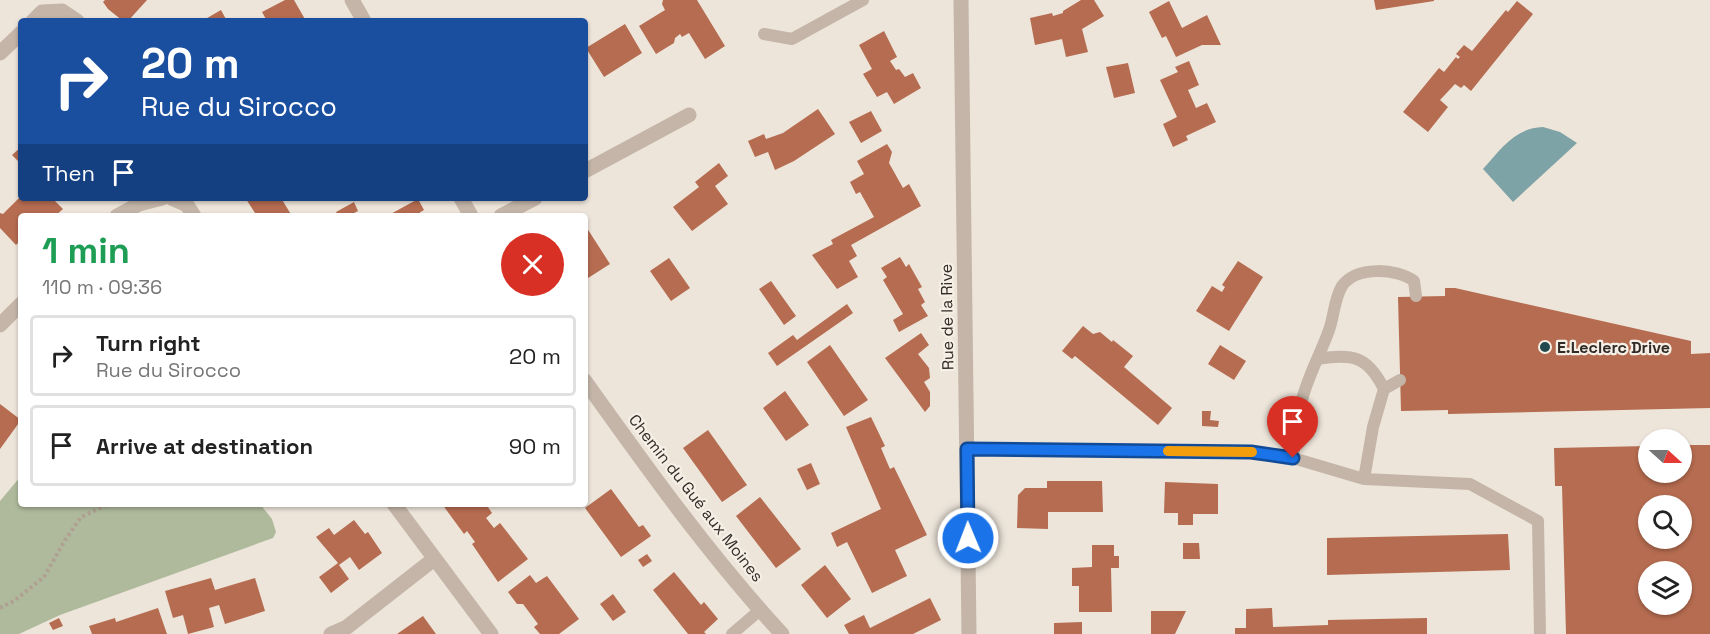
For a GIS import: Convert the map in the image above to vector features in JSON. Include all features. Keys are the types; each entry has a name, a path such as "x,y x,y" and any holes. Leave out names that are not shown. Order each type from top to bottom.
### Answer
{"street":[{"path":"352,0 362,18"},
{"name":"Rue de la Rive","path":"961,0 969,634"},
{"path":"36,18 42,12 63,6 74,18"},
{"path":"0,53 18,36"},
{"path":"588,169 689,115"},
{"path":"122,213 150,201"},
{"path":"178,201 187,205 192,213"},
{"path":"507,213 529,201"},
{"path":"0,325 18,307"},
{"name":"Chemin du Gué aux Moines","path":"588,385 685,519 782,634"},
{"path":"396,507 491,634"},
{"path":"331,634 347,627 434,559"}],"lane":[{"path":"764,34 792,39 864,0"},
{"path":"1293,458 1300,406 1329,331 1343,286 1350,280 1368,272 1390,271 1414,281 1416,296"},
{"path":"1317,359 1342,356 1367,364 1384,390"},
{"path":"1364,479 1373,428 1384,390 1400,380"},
{"path":"967,449 1251,452 1293,458 1364,479 1470,484 1538,521 1540,634"},
{"path":"732,634 760,610"}],"path":[{"path":"0,608 14,601 44,577 81,517 103,507"}],"green space":[{"path":"18,480 18,507 262,507 272,519 276,532 273,538 60,615 19,634 0,634 0,501"}],"water":[{"path":"1543,127 1560,132 1577,143 1513,202 1483,169 1516,135 1533,128"}],"building":[{"path":"105,0 147,0 131,18 119,18 103,2"},
{"path":"285,0 294,0 304,18 265,18 262,12"},
{"path":"663,0 697,0 725,46 705,59 689,33 682,37 680,34 675,38 674,43 656,54 639,26 665,10"},
{"path":"1081,0 1094,0 1104,16 1082,29 1088,52 1066,57 1062,39 1035,45 1030,18 1063,13"},
{"path":"1374,0 1434,0 1434,1 1376,10"},
{"path":"1169,1 1182,28 1207,15 1221,45 1202,45 1176,57 1166,36 1162,38 1149,12"},
{"path":"1517,1 1533,14 1471,91 1464,85 1461,88 1455,84 1440,100 1448,107 1428,132 1403,112 1439,68 1444,72 1456,57 1458,59 1460,57 1456,54 1464,45 1472,51 1506,10 1508,12"},
{"path":"221,10 225,18 207,18"},
{"path":"625,24 642,53 604,77 588,51 588,47"},
{"path":"884,31 897,57 890,61 905,77 913,73 921,88 894,104 887,92 877,97 863,74 872,69 859,45"},
{"path":"1189,61 1199,85 1188,90 1196,108 1207,103 1216,122 1186,136 1188,140 1173,147 1163,124 1177,117 1160,80 1178,72 1175,67"},
{"path":"1128,63 1135,93 1114,98 1106,67"},
{"path":"818,109 835,134 794,161 775,170 768,152 755,157 748,141 764,134 766,139 783,133"},
{"path":"871,111 882,131 861,143 849,122"},
{"path":"887,144 892,152 889,163 903,188 909,184 921,206 851,245 857,256 849,261 858,277 837,289 812,255 833,244 831,240 874,217 860,192 856,194 850,182 864,174 857,161"},
{"path":"18,150 18,161 12,155"},
{"path":"719,163 728,176 715,186 728,204 692,231 673,207 699,187 695,182"},
{"path":"18,199 18,201 55,201 63,209 58,213 18,213 18,243 16,245 0,228 0,213 3,214"},
{"path":"247,201 283,201 290,213 255,213"},
{"path":"414,201 419,201 424,210 419,213 392,213"},
{"path":"354,202 358,211 354,213 336,212"},
{"path":"588,230 610,264 588,278"},
{"path":"900,257 906,267 909,264 922,287 918,289 925,302 921,305 928,316 899,332 893,320 903,314 883,280 887,277 881,268"},
{"path":"669,258 690,288 671,301 650,271"},
{"path":"1238,261 1263,277 1229,331 1196,311 1212,286 1222,292 1225,287 1222,285"},
{"path":"771,281 796,316 784,325 759,289"},
{"name":"E.Leclerc Drive","path":"1445,288 1455,288 1691,341 1691,354 1710,353 1710,408 1448,414 1448,410 1401,411 1398,297 1445,296"},
{"path":"847,304 853,313 777,366 768,353 793,335 797,340"},
{"path":"1083,326 1093,334 1100,332 1133,356 1124,367 1172,408 1158,425 1075,356 1072,359 1062,351"},
{"path":"921,333 929,345 918,354 929,368 930,378 924,382 930,392 930,406 925,412 885,358"},
{"path":"830,345 868,400 844,416 807,362"},
{"path":"1220,345 1246,361 1234,380 1208,364"},
{"path":"785,391 809,425 786,441 763,408"},
{"path":"0,404 18,418 18,424 0,449"},
{"path":"1202,411 1211,411 1210,420 1219,421 1218,427 1202,426"},
{"path":"871,417 885,446 881,448 890,469 894,467 927,535 895,550 907,576 872,593 847,542 837,547 831,533 881,509 846,427"},
{"path":"708,430 747,485 722,502 683,448"},
{"path":"1692,445 1710,445 1710,634 1566,634 1562,486 1555,486 1554,448 1638,446 1638,483 1692,483"},
{"path":"811,463 820,484 807,490 797,469"},
{"path":"1047,481 1102,481 1103,512 1048,512 1048,529 1017,528 1018,495 1025,488 1047,488"},
{"path":"1165,482 1218,484 1218,514 1193,514 1193,525 1178,525 1178,513 1164,513"},
{"path":"611,489 639,527 643,525 651,536 621,557 585,508"},
{"path":"760,497 801,549 776,568 736,516"},
{"path":"444,507 488,507 492,513 486,518 494,528 500,523 528,559 498,582 472,544 475,542 467,531 464,534"},
{"path":"354,520 365,534 368,532 382,553 359,570 350,557 339,565 349,579 331,593 319,577 338,563 316,537 329,528 334,535"},
{"path":"1508,534 1510,570 1327,575 1327,538"},
{"path":"1183,543 1199,543 1200,559 1183,559"},
{"path":"1092,545 1114,545 1114,556 1119,556 1119,568 1111,568 1112,612 1079,612 1079,586 1072,586 1072,568 1092,567"},
{"path":"647,554 652,561 643,567 638,560"},
{"path":"825,565 851,599 827,618 801,585"},
{"path":"674,572 701,605 704,602 718,619 704,632 706,634 688,634 653,590"},
{"path":"530,575 536,583 547,576 579,619 559,634 540,634 534,627 538,624 523,604 517,604 508,592"},
{"path":"211,578 215,590 255,578 265,611 225,624 219,605 209,608 214,627 188,634 183,615 173,618 165,591"},
{"path":"613,594 626,612 613,621 600,604"},
{"path":"930,598 941,620 913,634 849,634 844,625 864,615 870,628"},
{"path":"158,608 167,634 92,634 89,626 115,618 116,622"},
{"path":"1272,608 1273,627 1328,625 1328,620 1427,618 1427,634 1235,634 1235,628 1246,628 1246,609"},
{"path":"1151,611 1186,611 1175,634 1151,634"},
{"path":"423,616 436,634 397,634"},
{"path":"59,618 63,626 53,630 49,623"},
{"path":"1082,622 1082,634 1054,634 1054,623"}],"slow traffic":[{"path":"1168,451 1252,452"}],"place":[{"name":"E.Leclerc Drive","path":"1545,347"}],"route":[{"path":"968,538 967,449 1251,452 1293,458"}]}
